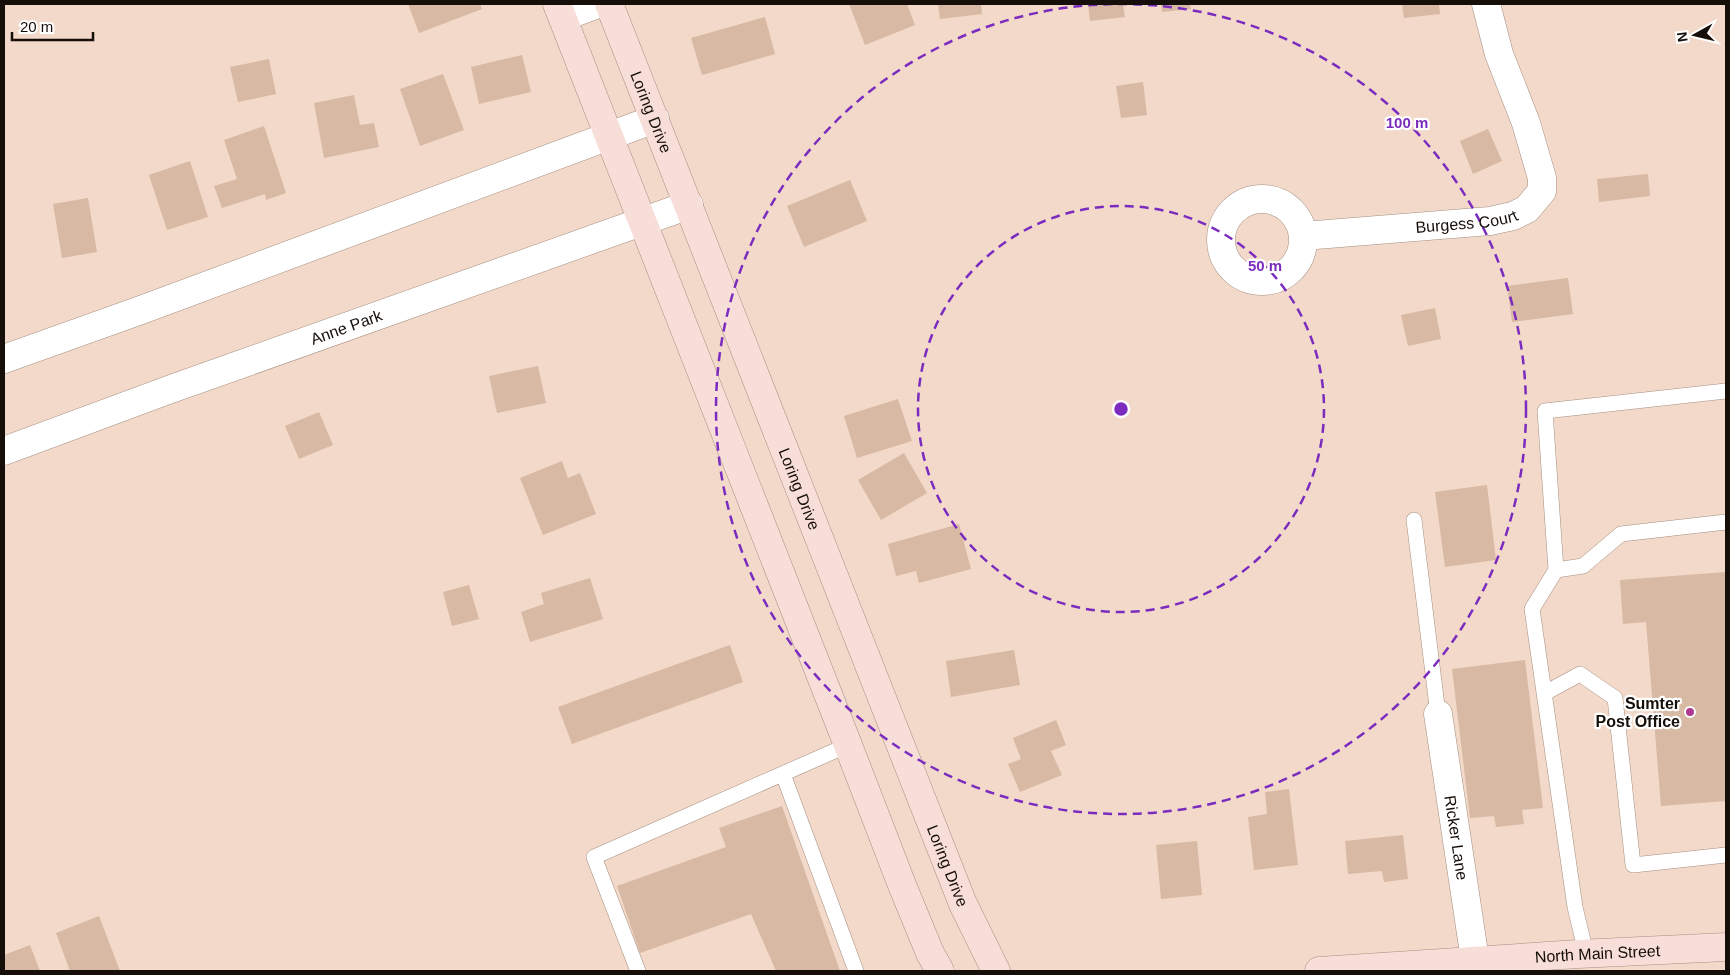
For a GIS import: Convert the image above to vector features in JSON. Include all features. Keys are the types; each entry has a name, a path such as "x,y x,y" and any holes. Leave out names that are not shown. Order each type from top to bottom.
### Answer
{"street":[{"path":"598,4 560,11 902,885 930,953 940,971"},
{"name":"Loring Drive","path":"609,4 963,904 996,971"},
{"name":"Burgess Court","path":"1303,236 1490,221 1513,216 1527,209 1542,191 1542,178 1526,123 1499,54 1486,4"},
{"path":"4,359 655,120"},
{"name":"Anne Park","path":"4,451 171,389 689,205"},
{"name":"Ricker Lane","path":"1438,714 1475,960"},
{"name":"North Main Street","path":"1319,971 1586,953 1726,947"}],"lane":[{"path":"1586,953 1575,907 1532,609 1556,570 1545,411 1726,391"},
{"path":"1414,520 1438,714"},
{"path":"1556,570 1583,566 1621,534 1726,522"},
{"path":"1545,693 1580,674 1615,698 1633,865 1726,855"},
{"path":"638,971 594,857 848,746"},
{"path":"783,774 856,971"}],"building":[{"path":"408,4 480,4 482,9 419,33"},
{"path":"849,4 907,4 915,25 865,45"},
{"path":"938,4 981,4 982,14 940,19"},
{"path":"1088,4 1123,4 1125,17 1090,21"},
{"path":"1161,4 1190,4 1191,9 1162,12"},
{"path":"1402,4 1439,4 1440,14 1404,18"},
{"path":"765,17 775,54 702,75 691,38"},
{"path":"522,55 531,92 479,104 471,67"},
{"path":"269,59 276,94 238,102 230,67"},
{"path":"443,74 464,130 420,146 400,89"},
{"path":"1143,82 1147,115 1121,118 1116,86"},
{"path":"354,95 360,125 374,123 379,147 324,158 314,103"},
{"path":"264,126 286,193 266,200 265,194 222,208 214,186 237,179 224,140"},
{"path":"1488,129 1502,161 1473,174 1460,141"},
{"path":"190,161 208,217 167,230 149,175"},
{"path":"1648,174 1650,196 1599,202 1597,179"},
{"path":"850,180 867,221 804,247 787,206"},
{"path":"88,198 97,252 62,258 53,204"},
{"path":"1568,278 1573,314 1512,322 1507,286"},
{"path":"1435,308 1441,339 1408,346 1401,315"},
{"path":"538,366 546,403 497,413 489,376"},
{"path":"898,399 912,441 857,458 844,416"},
{"path":"319,412 333,445 299,459 285,426"},
{"path":"904,453 927,493 881,520 858,480"},
{"path":"562,461 568,478 580,473 596,514 543,535 520,478"},
{"path":"1487,485 1496,560 1445,567 1435,492"},
{"path":"959,524 971,569 919,583 916,571 896,576 888,544"},
{"name":"Sumter Post Office","path":"1726,572 1726,801 1661,806 1646,622 1623,624 1620,580"},
{"path":"590,578 603,619 530,642 521,612 544,604 541,593"},
{"path":"469,585 479,619 452,626 443,592"},
{"path":"730,645 743,682 572,744 558,707"},
{"path":"1014,650 1020,685 951,697 946,661"},
{"path":"1525,660 1543,808 1522,810 1524,824 1496,827 1494,816 1470,818 1452,669"},
{"path":"1056,720 1066,745 1051,751 1062,775 1020,792 1008,764 1021,759 1013,738"},
{"path":"1289,789 1298,865 1254,870 1248,817 1267,814 1265,792"},
{"path":"782,806 840,971 776,971 751,914 640,953 617,886 726,847 719,828"},
{"path":"1403,835 1408,879 1384,882 1382,871 1348,874 1345,841"},
{"path":"1197,841 1202,895 1161,899 1156,845"},
{"path":"99,916 120,971 70,971 56,933"},
{"path":"30,945 40,971 4,971 4,955"}],"place":[{"name":"Sumter Post Office","path":"1690,712"}]}
